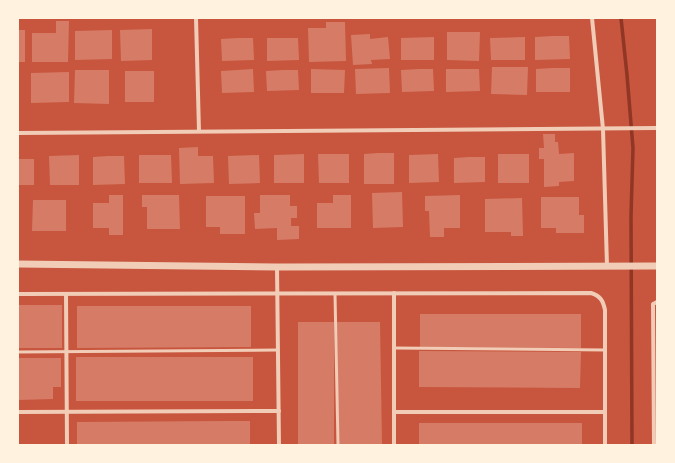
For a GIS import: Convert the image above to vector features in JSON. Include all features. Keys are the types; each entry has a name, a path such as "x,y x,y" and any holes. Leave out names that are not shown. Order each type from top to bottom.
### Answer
{"street":[{"path":"196,18 199,130"},
{"path":"592,18 603,129 606,266"},
{"path":"18,133 199,130 657,128"},
{"path":"18,264 277,267 657,266"},
{"path":"277,267 279,445"},
{"path":"18,294 590,292 599,296 604,302 605,310 605,445"},
{"path":"394,293 394,445"},
{"path":"66,294 68,445"},
{"path":"655,303 655,444"},
{"path":"18,412 279,411"},
{"path":"394,412 605,412"}],"lane":[{"path":"335,294 338,445"},
{"path":"394,348 605,350"},
{"path":"18,352 278,350"}],"building":[{"path":"56,21 69,21 68,62 32,62 32,33 56,33"},
{"path":"326,22 345,22 346,61 309,62 308,28 326,28"},
{"path":"152,29 152,60 121,61 120,30"},
{"path":"18,30 25,30 25,62 18,62"},
{"path":"112,30 112,59 75,60 75,31"},
{"path":"447,32 480,32 479,61 447,60"},
{"path":"370,34 370,39 388,37 390,59 371,60 372,64 353,65 351,35"},
{"path":"569,36 570,59 535,60 535,37"},
{"path":"434,37 434,60 401,60 401,38"},
{"path":"525,37 525,60 491,60 490,38"},
{"path":"253,38 254,60 222,61 221,39"},
{"path":"267,38 298,38 299,60 267,61"},
{"path":"492,67 528,67 527,95 491,94"},
{"path":"389,68 390,93 356,94 355,69"},
{"path":"570,68 570,92 536,92 536,69"},
{"path":"253,69 254,92 222,93 221,71"},
{"path":"311,69 345,70 344,93 311,93"},
{"path":"433,69 434,91 402,92 401,70"},
{"path":"446,69 479,69 480,91 446,92"},
{"path":"75,70 109,70 109,104 74,103"},
{"path":"298,70 299,90 267,91 266,71"},
{"path":"125,71 154,71 154,102 125,102"},
{"path":"69,72 69,102 31,103 31,73"},
{"path":"543,134 555,134 555,142 558,142 559,154 574,153 574,181 559,182 559,186 544,187 544,159 539,159 539,148 544,148"},
{"path":"198,147 198,156 213,156 214,183 180,184 179,148"},
{"path":"394,153 394,184 364,184 364,154"},
{"path":"304,154 304,183 274,183 274,155"},
{"path":"318,154 349,154 349,183 319,183"},
{"path":"438,154 439,182 409,183 409,155"},
{"path":"498,154 529,154 529,183 498,183"},
{"path":"79,155 79,185 50,185 49,156"},
{"path":"139,155 171,155 172,183 139,183"},
{"path":"259,155 260,183 229,184 228,156"},
{"path":"124,156 125,184 93,185 93,157"},
{"path":"485,157 485,182 454,183 454,158"},
{"path":"18,159 34,159 34,185 18,185"},
{"path":"402,192 403,227 373,228 372,193"},
{"path":"109,195 123,195 123,235 109,235 109,228 93,228 93,203 109,203"},
{"path":"142,195 179,195 180,229 147,229 147,207 142,207"},
{"path":"260,195 290,195 290,206 297,206 297,218 291,218 291,226 299,226 299,239 277,240 277,228 255,229 254,213 260,213"},
{"path":"333,195 351,195 351,228 317,228 317,203 333,203"},
{"path":"460,195 460,228 444,228 444,237 430,237 429,211 425,211 425,196"},
{"path":"206,196 245,196 245,234 220,234 220,227 206,227"},
{"path":"541,197 579,197 579,215 584,215 584,233 556,233 556,228 541,228"},
{"path":"522,198 523,236 511,236 511,232 485,232 485,199"},
{"path":"33,200 66,200 66,231 32,231"},
{"path":"18,305 62,305 62,348 18,348"},
{"path":"77,306 251,306 251,347 77,348"},
{"path":"420,314 581,314 581,348 420,347"},
{"path":"298,322 334,322 334,445 298,445"},
{"path":"337,322 380,322 382,445 338,445"},
{"path":"419,351 581,352 580,388 419,387"},
{"path":"76,357 253,357 253,401 76,401"},
{"path":"18,358 61,358 61,387 53,387 53,399 18,400"},
{"path":"250,421 250,445 77,445 77,422"},
{"path":"419,423 582,423 582,445 419,445"}],"waterway":[{"path":"621,18 633,148 631,216 632,445"}]}
